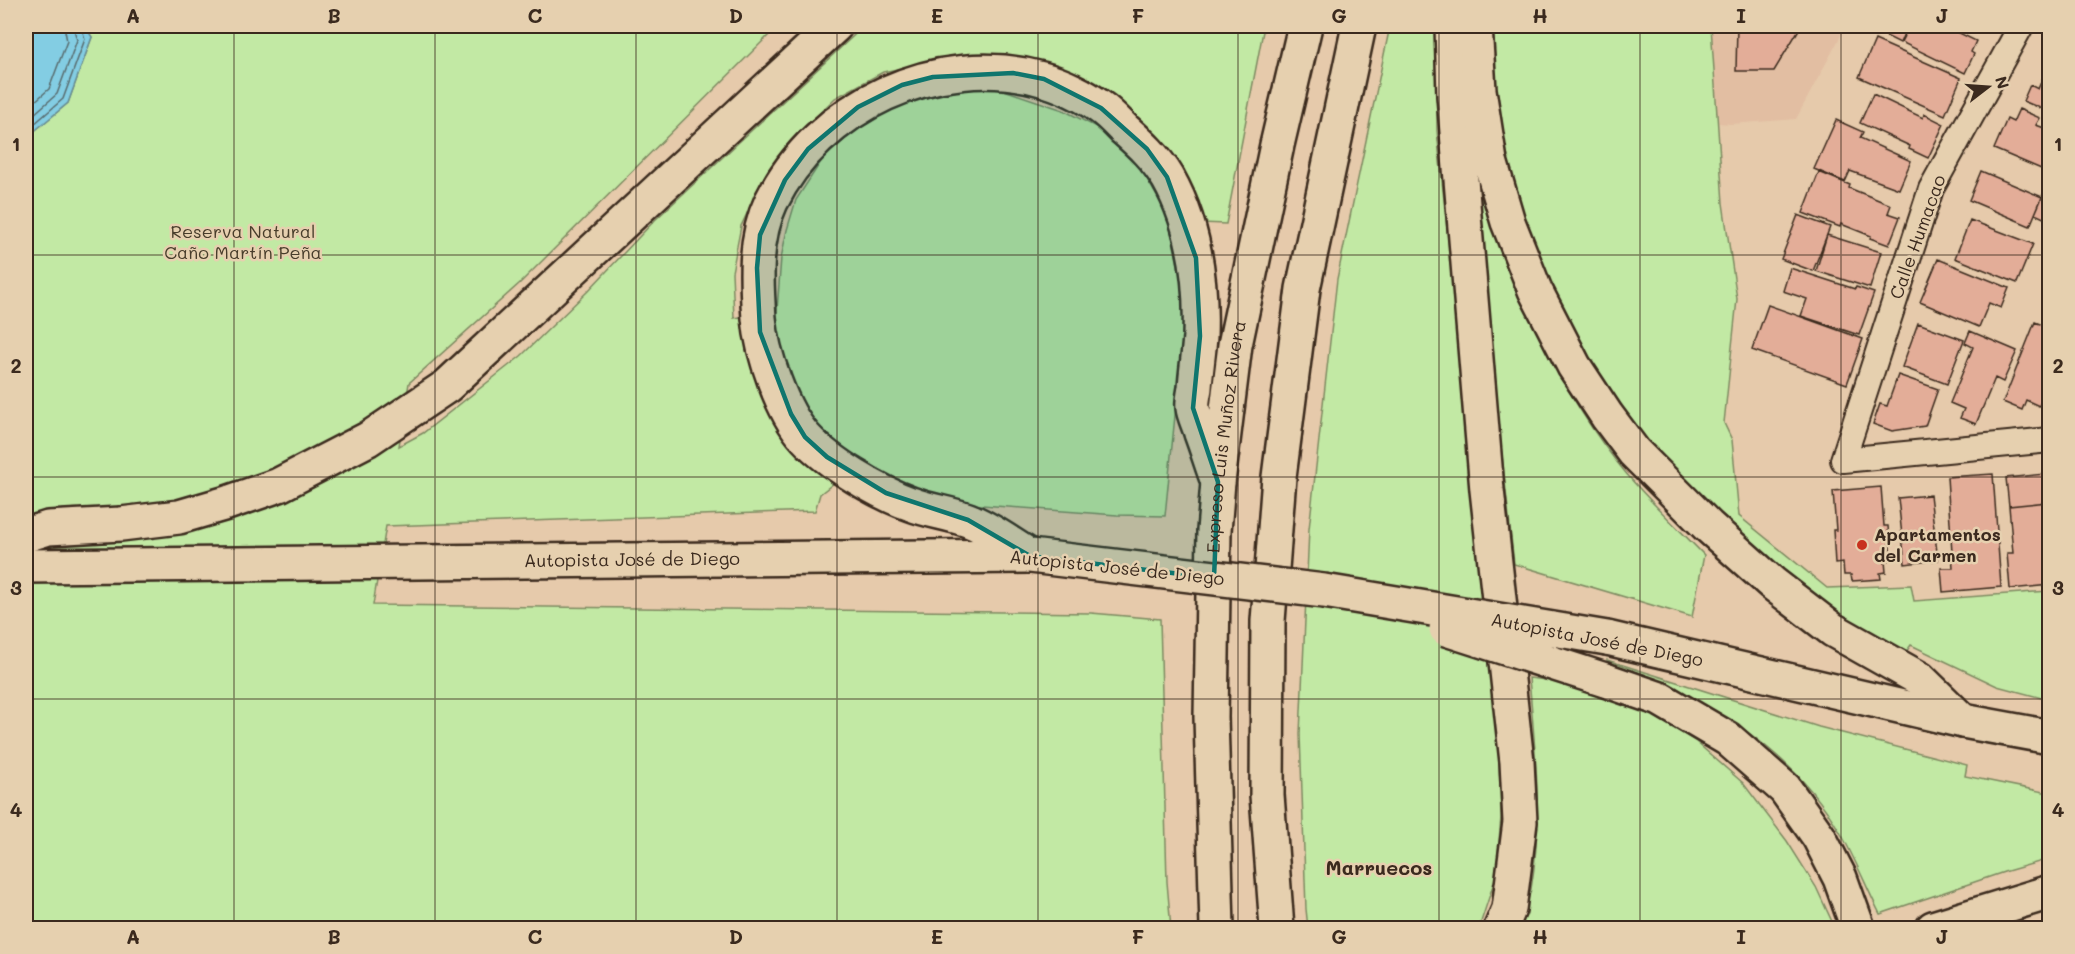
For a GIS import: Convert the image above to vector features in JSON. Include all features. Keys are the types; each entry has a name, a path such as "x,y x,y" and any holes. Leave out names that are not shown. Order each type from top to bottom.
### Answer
{"highway":[{"path":"26,535 48,528 122,524 179,517 279,485 368,439 447,386 836,26"},
{"name":"Expreso Luis Muñoz Rivera","path":"1216,928 1211,717 1214,531 1218,482 1235,345 1277,145 1305,26"},
{"path":"1277,928 1267,795 1268,621 1279,477 1303,289 1359,26"},
{"path":"1452,26 1454,96 1487,490 1518,762 1520,822 1509,909 1502,928"},
{"path":"1474,26 1479,90 1490,161 1508,222 1535,290 1574,366 1607,416 1634,452 1699,518 1772,583 1833,630 1920,679 1963,721"},
{"path":"1030,556 968,520 909,504 886,494 827,457 805,437 777,387 760,332 758,257 760,235 771,203 784,180 807,149 833,126 858,107 902,85 933,77 974,71 1013,73 1044,79 1072,91 1101,108 1147,149 1167,177 1190,229 1199,279 1200,336 1193,408 1218,482"},
{"name":"Autopista José de Diego","path":"26,566 1030,556 1324,591 1607,638 1963,721 2049,737"},
{"path":"1324,591 1523,652 1660,699 1728,739 1785,789 1819,837 1840,879 1858,928"},
{"path":"1933,928 2049,892"}],"street":[{"name":"Calle Humacao","path":"2021,26 1931,189 1843,460 2049,440"}],"highlighted area":[{"path":"1013,73 1044,79 1101,108 1147,149 1167,177 1196,258 1200,336 1193,408 1218,482 1214,578 1030,556 968,520 886,493 827,457 805,437 791,414 760,332 757,268 760,235 785,180 808,149 858,107 902,85 933,77"}],"shaded area":[{"path":"1711,26 1846,26 1796,119 1731,124 1718,123"}],"green space":[{"name":"Reserva Natural Caño Martín Peña","path":"85,26 778,26 520,283 409,383 399,446 423,433 521,356 588,291 655,220 864,26 1264,26 1226,224 1201,223 1034,62 992,55 931,62 883,72 835,98 797,135 768,170 741,226 732,272 734,318 777,311 781,258 796,200 822,160 861,125 909,101 954,89 1001,89 1063,110 1102,130 1139,165 1168,216 1180,275 1184,325 1165,516 1117,515 955,503 905,488 861,462 820,494 815,511 386,526 373,605 1091,613 1160,619 1167,882 1171,928 26,928 26,138 68,103 92,37"},
{"path":"1390,26 1436,26 1437,131 1498,734 1501,817 1496,876 1479,928 1308,928 1306,909 1300,734 1309,529 1337,279"},
{"path":"1484,26 1711,26 1723,203 1737,299 1724,423 1732,440 1739,516 1827,588 1911,585 1914,601 2049,591 2049,700 1997,686 1911,645 1903,656 1789,585 1644,445 1585,361 1546,284 1519,204 1494,116"},
{"path":"1483,197 1542,341 1580,409 1625,472 1704,555 1692,617 1514,564 1474,200"},
{"path":"1607,660 1819,727 1967,765 1965,776 2049,793 2049,859 1880,914 1840,832 1808,787 1789,767 1747,732 1724,717 1668,687 1607,666"},
{"path":"1529,678 1582,684 1632,702 1695,741 1743,783 1787,841 1816,887 1835,928 1518,928 1531,889 1537,836 1537,783"}],"water":[{"path":"26,26 85,26 92,37 68,103 26,138"}],"building":[{"path":"1737,26 1801,26 1774,71 1736,71"},
{"path":"1891,26 1907,26 1900,43 1886,36"},
{"path":"1909,26 1918,30 1920,26 1945,26 1976,41 1971,52 1974,54 1965,73 1901,42"},
{"path":"1875,40 1961,78 1945,115 1859,77"},
{"path":"2045,73 2050,75 2050,112 2023,101 2030,85 2038,89"},
{"path":"1873,94 1923,118 1924,114 1944,124 1928,158 1909,149 1910,146 1860,123"},
{"path":"2019,109 2040,118 2036,125 2050,130 2050,164 2046,171 1994,149 2007,119 2013,122"},
{"path":"1836,120 1863,132 1860,138 1911,161 1899,189 1850,171 1845,182 1814,169"},
{"path":"1981,171 2042,197 2030,226 1969,200"},
{"path":"1819,172 1850,185 1849,188 1891,205 1888,213 1900,217 1889,245 1841,224 1840,227 1803,213"},
{"path":"2046,182 2050,183 2050,221 2035,214 2046,188 2044,187"},
{"path":"1798,215 1830,227 1813,271 1781,259"},
{"path":"1970,220 2033,244 2017,283 1955,258"},
{"path":"1827,235 1881,252 1870,288 1816,271"},
{"path":"1938,259 2009,288 2001,308 1989,303 1979,327 1920,302"},
{"path":"1790,268 1874,293 1859,335 1801,316 1807,299 1783,291"},
{"path":"1768,305 1863,339 1847,384 1752,350"},
{"path":"2035,322 2050,328 2050,382 2039,406 2026,400 2022,410 2003,402"},
{"path":"1918,323 1964,340 1947,384 1902,367"},
{"path":"1970,331 2017,351 2003,382 1995,378 1976,424 1960,418 1964,409 1950,403 1973,347 1965,343"},
{"path":"1898,375 1938,389 1925,426 1892,431 1873,424 1880,404 1887,406"},
{"path":"1993,474 2001,587 1943,592 1941,568 1953,568 1947,477"},
{"path":"2045,474 2048,502 2009,506 2006,478"},
{"name":"Apartamentos del Carmen","path":"1881,487 1884,526 1888,526 1891,560 1885,561 1886,572 1880,573 1881,579 1852,581 1851,575 1844,575 1843,563 1835,564 1833,530 1836,530 1833,491"},
{"path":"1930,495 1938,560 1905,564 1898,498"},
{"path":"2048,502 2050,585 2010,589 2007,553 2013,553 2009,506"}],"place":[{"name":"Apartamentos del Carmen","path":"1862,545"}],"district":[{"name":"Marruecos","path":"1379,868"}]}
